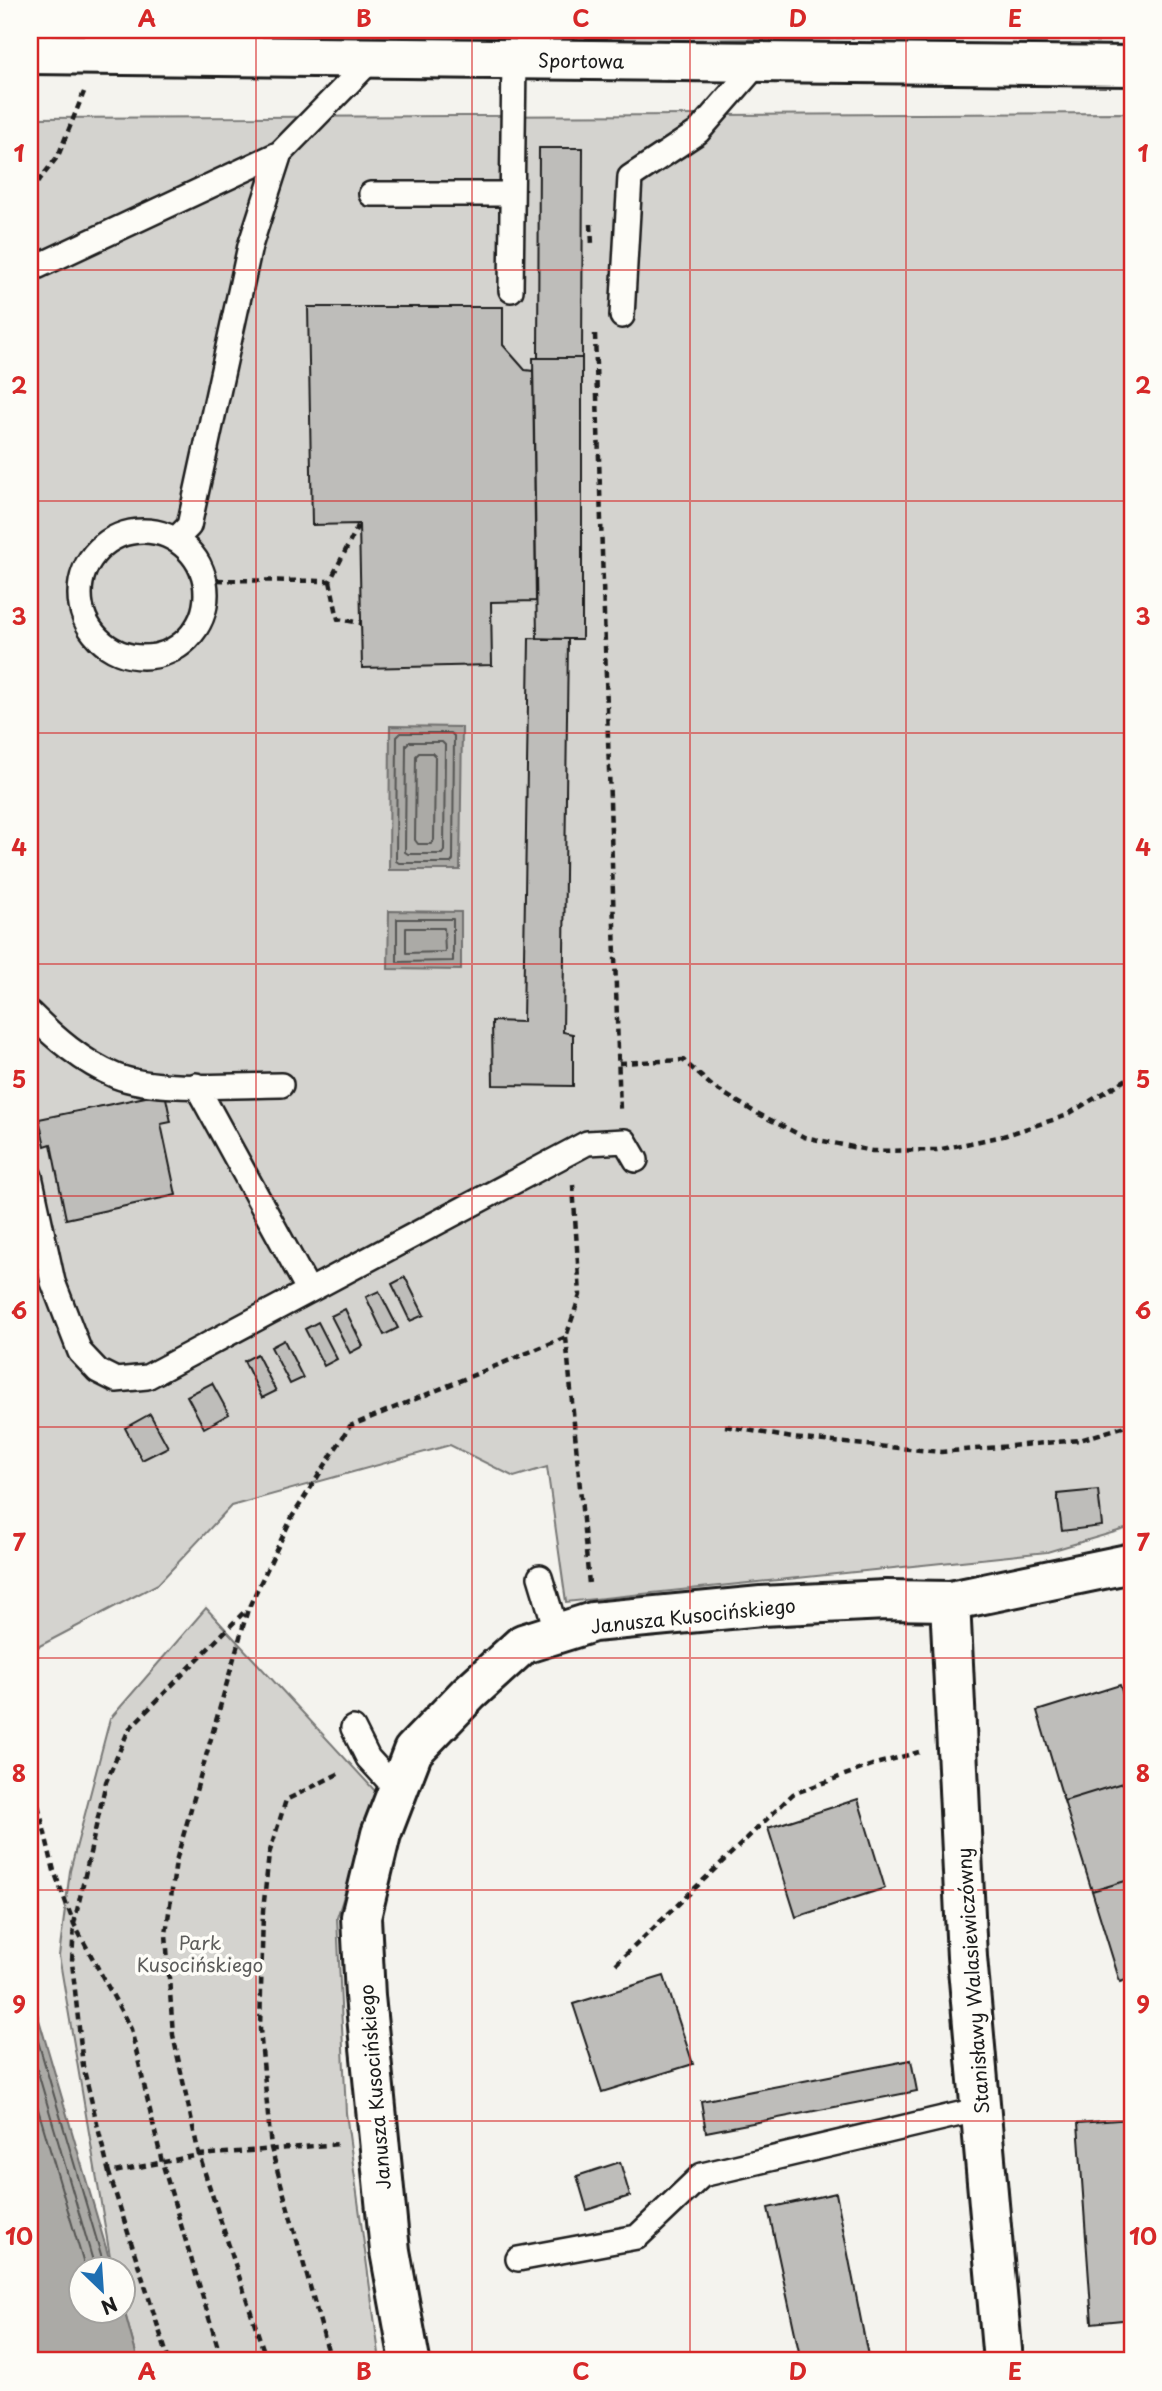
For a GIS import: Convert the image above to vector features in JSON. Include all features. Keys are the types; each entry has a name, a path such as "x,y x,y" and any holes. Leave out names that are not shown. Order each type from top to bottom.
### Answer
{"street":[{"name":"Sportowa","path":"30,54 1132,66"},
{"name":"Janusza Kusocińskiego","path":"410,2361 390,2251 365,1996 361,1917 381,1834 413,1751 469,1693 523,1644 593,1622 761,1606 886,1600 950,1601 1132,1563"},
{"name":"Stanisławy Walasiewiczówny","path":"950,1601 967,1957 1003,2361"}],"lane":[{"path":"30,270 280,153 373,58"},
{"path":"511,290 514,60"},
{"path":"622,316 629,177 698,132 759,62"},
{"path":"176,539 189,526 250,246 280,153"},
{"path":"371,194 512,194"},
{"path":"141,530 159,532 176,539 200,564 205,580 203,615 195,631 182,644 149,657 130,656 112,649 97,638 86,623 80,604 79,586 84,569 94,553 115,537 141,530"},
{"path":"30,1013 62,1045 116,1076 156,1085 281,1085"},
{"path":"196,1085 309,1291"},
{"path":"30,1176 53,1282 80,1352 97,1371 117,1380 147,1377 587,1143 625,1141 636,1160"},
{"path":"540,1577 557,1633"},
{"path":"353,1728 368,1758 398,1791"},
{"path":"518,2259 637,2237 702,2175 981,2109"}],"path":[{"path":"30,192 58,156 78,111 96,55"},
{"path":"359,524 330,581 338,619 361,623"},
{"path":"205,580 330,581"},
{"path":"619,1063 683,1060 713,1087 752,1111 804,1137 872,1151 937,1150 1003,1136 1065,1116 1132,1076"},
{"path":"566,1337 593,1622"},
{"path":"725,1426 792,1438 941,1452 1080,1440 1132,1424"},
{"path":"169,2361 109,2174 83,2066 72,1962 74,1924 106,1782 129,1729 248,1609"},
{"path":"616,1964 793,1794 872,1765 957,1742"},
{"path":"331,2361 271,2148 260,2029 263,1912 269,1854 286,1800 348,1769"},
{"path":"30,1771 54,1871 74,1924 131,2029 162,2162 222,2361"},
{"path":"109,2174 199,2155 379,2141"},
{"path":"199,2155 267,2361"}],"green space":[{"path":"30,30 941,30 941,37 30,48"},
{"path":"1132,113 1132,1527 1047,1552 566,1602 547,1467 514,1477 450,1445 231,1506 158,1584 30,1651 30,118"},
{"name":"Park Kusocińskiego","path":"206,1608 377,1793 337,1918 346,2113 380,2361 138,2361 128,2324 136,2324 136,2254 110,2254 59,1956 70,1871 110,1719"}],"water":[{"path":"390,726 462,727 460,870 389,870"},
{"path":"389,911 461,912 461,970 388,969"},
{"path":"30,1989 108,2254 66,2254 66,2324 128,2324 138,2361 30,2361"}],"building":[{"path":"539,148 583,148 582,358 538,358"},
{"path":"308,307 503,307 503,345 525,370 533,371 536,601 491,602 492,665 362,668 359,524 312,525"},
{"path":"533,358 582,358 582,639 537,639"},
{"path":"529,638 568,639 563,1032 573,1034 573,1086 493,1085 492,1021 523,1022"},
{"path":"165,1093 171,1122 161,1124 176,1195 66,1219 51,1144 45,1146 39,1119"},
{"path":"405,1277 424,1315 410,1321 392,1284"},
{"path":"379,1291 398,1328 384,1335 366,1297"},
{"path":"345,1309 363,1346 350,1353 331,1316"},
{"path":"318,1322 337,1359 324,1366 305,1329"},
{"path":"284,1340 303,1378 290,1384 271,1347"},
{"path":"257,1354 276,1391 262,1398 244,1361"},
{"path":"212,1383 229,1414 204,1428 187,1396"},
{"path":"150,1414 168,1447 142,1460 125,1428"},
{"path":"1098,1490 1102,1526 1062,1531 1057,1494"},
{"path":"1120,1685 1132,1723 1132,1780 1064,1801 1037,1711"},
{"path":"1132,1780 1132,1879 1092,1891 1064,1801"},
{"path":"858,1799 885,1888 796,1917 768,1828"},
{"path":"1132,1879 1132,1978 1120,1982 1092,1891"},
{"path":"664,1976 693,2064 602,2092 573,2004"},
{"path":"911,2060 917,2091 706,2132 701,2101"},
{"path":"1132,2119 1132,2319 1092,2323 1078,2123"},
{"path":"620,2162 630,2196 587,2210 577,2176"},
{"path":"836,2193 869,2361 801,2361 768,2208"}]}
